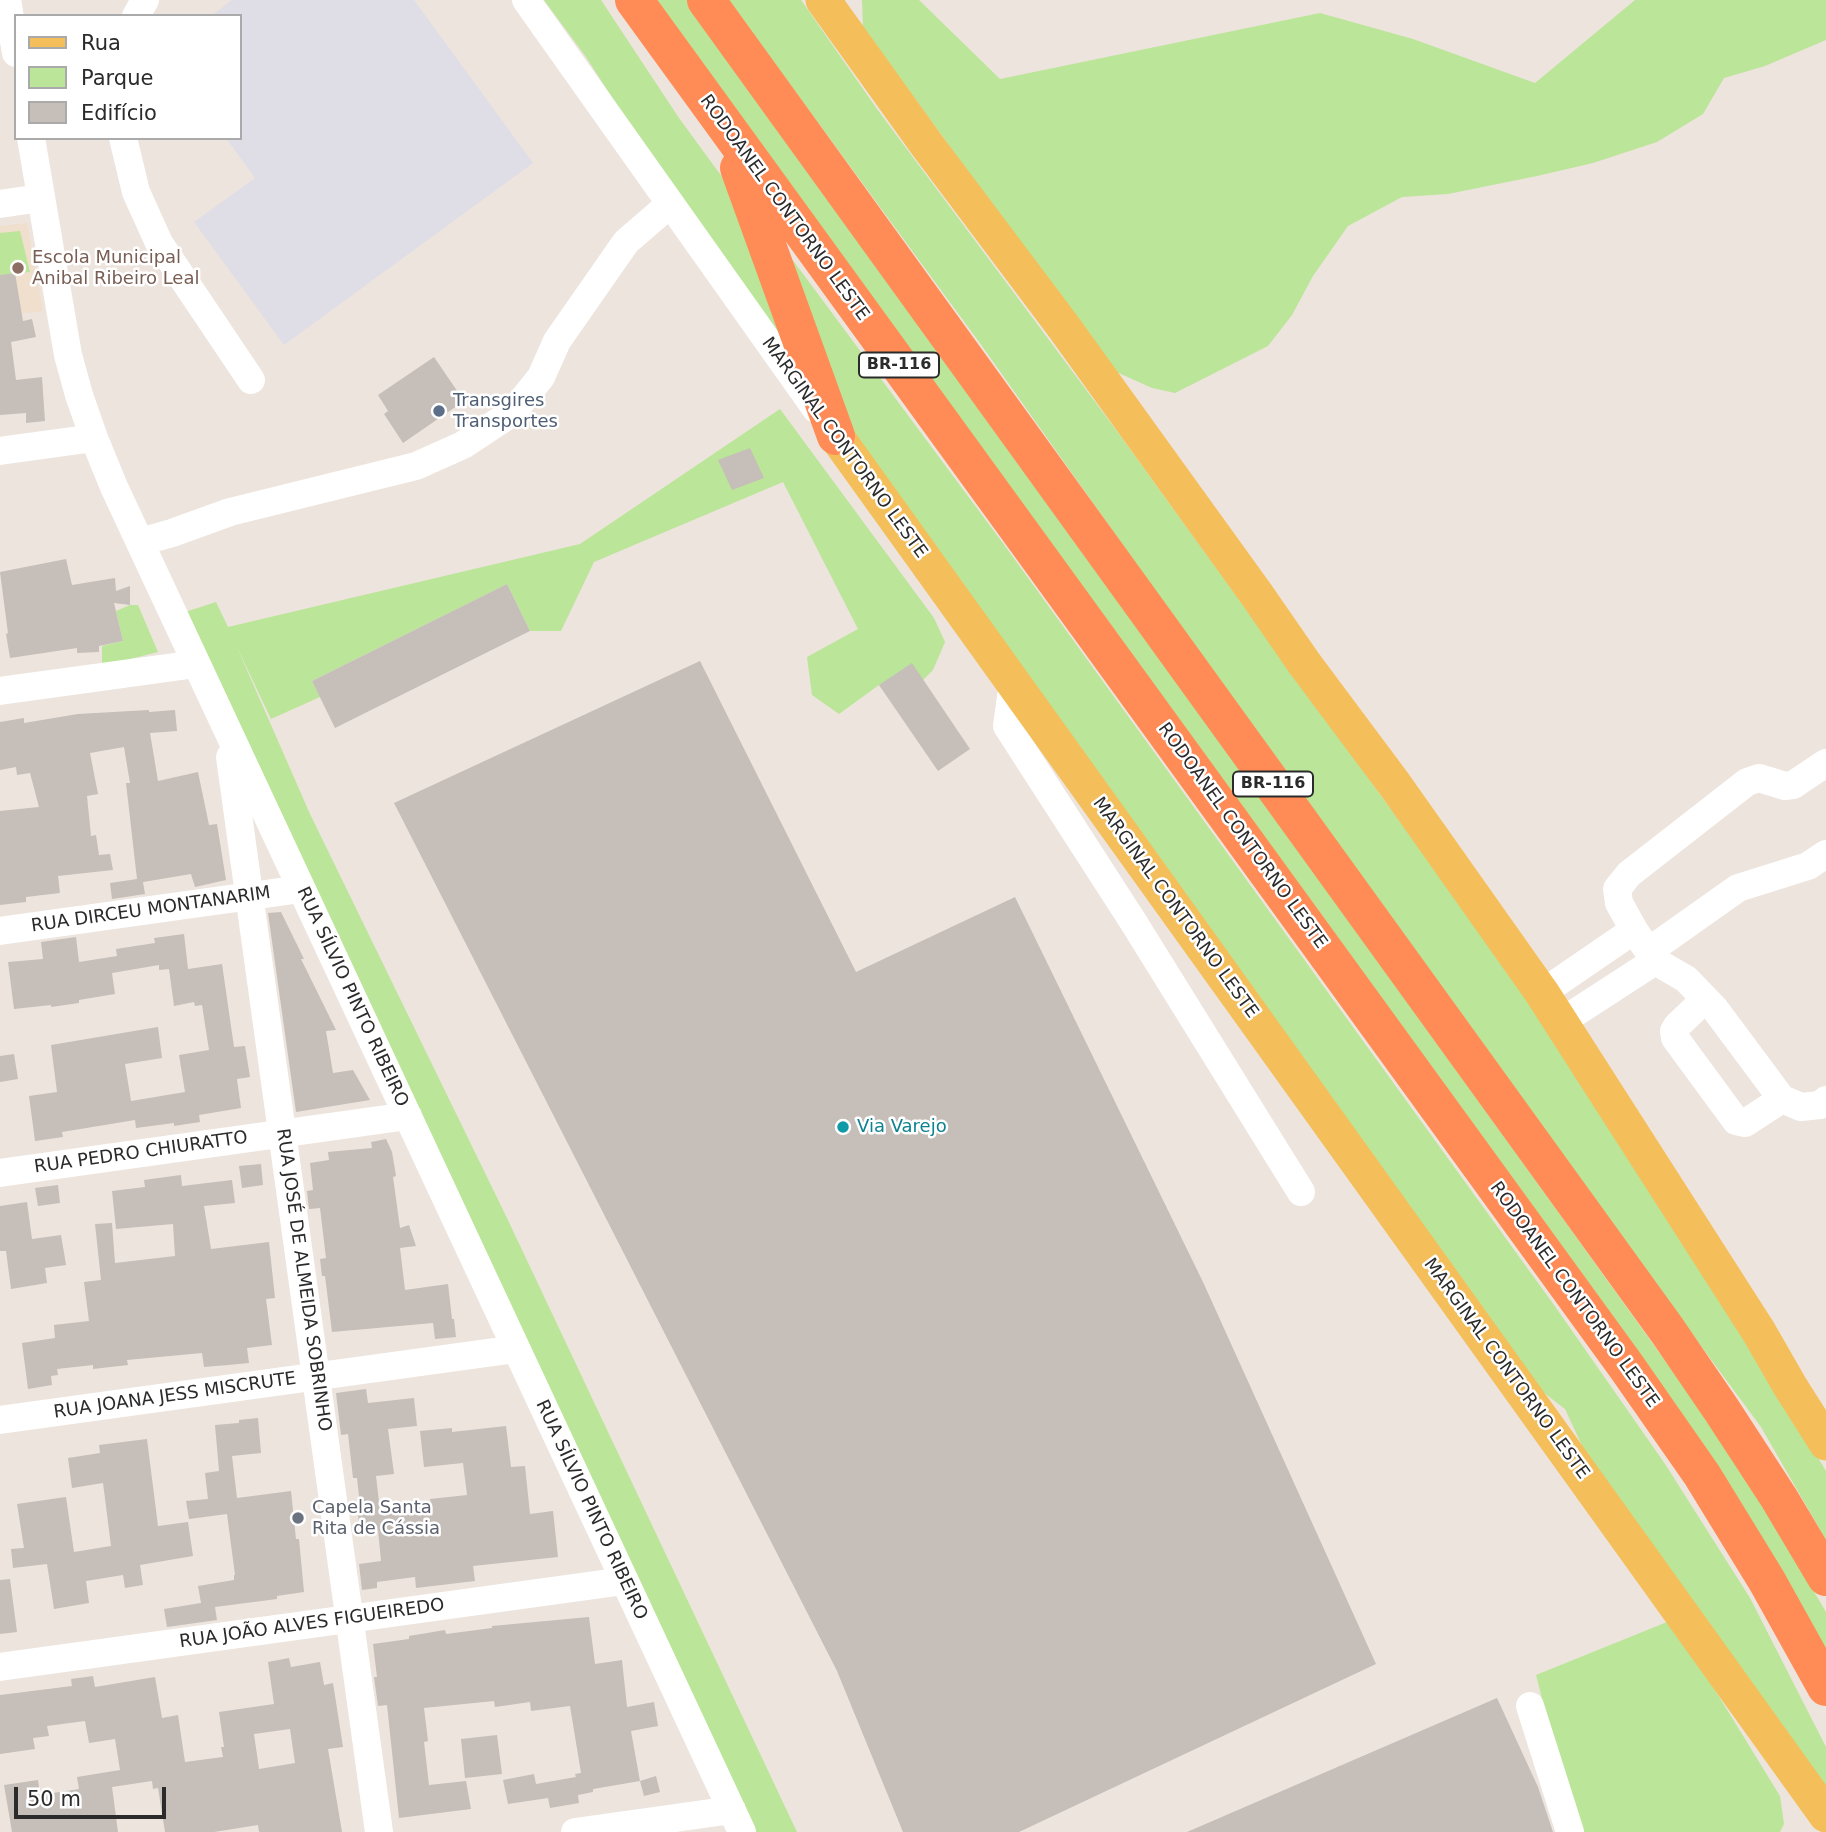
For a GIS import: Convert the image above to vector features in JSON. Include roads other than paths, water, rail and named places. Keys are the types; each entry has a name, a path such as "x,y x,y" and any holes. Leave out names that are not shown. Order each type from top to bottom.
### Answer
{"highway":[{"name":"RODOANEL CONTORNO LESTE","path":"634,0 1626,1367 1709,1487 1767,1581 1826,1687"},
{"name":"BR-116","path":"706,0 1667,1329 1772,1486 1826,1577"},
{"path":"725,127 836,436"}],"main road":[{"path":"822,0 1063,326 1542,993 1759,1332 1826,1443"},
{"name":"MARGINAL CONTORNO LESTE","path":"836,436 1823,1819"}],"street":[{"path":"6,0 14,42"},
{"name":"MARGINAL CONTORNO LESTE","path":"526,0 836,436"},
{"name":"RUA SÍLVIO PINTO RIBEIRO","path":"31,140 68,355 94,438 196,664 737,1821"},
{"path":"123,140 136,192 159,243 251,380"},
{"path":"0,204 41,198"},
{"path":"140,542 230,512 416,466 463,445 513,412 541,377 558,341 626,243 670,204"},
{"path":"0,451 94,438"},
{"path":"0,691 196,664"},
{"path":"1013,683 1007,726 1134,923 1301,1192"},
{"name":"RUA JOSÉ DE ALMEIDA SOBRINHO","path":"226,727 379,1832"},
{"path":"1826,763 1793,785 1785,786 1759,778 1747,782 1629,874 1617,889 1619,903 1646,947 1686,979 1715,1009 1782,1099 1801,1107 1820,1105 1826,1100"},
{"path":"1561,1022 1646,947 1738,888 1808,866 1826,854"},
{"name":"RUA DIRCEU MONTANARIM","path":"0,931 301,889"},
{"path":"1542,993 1611,947 1646,947"},
{"path":"1705,999 1677,1026 1674,1031 1675,1038 1736,1121 1745,1123 1782,1099"},
{"name":"RUA PEDRO CHIURATTO","path":"0,1173 408,1116"},
{"name":"RUA JOANA JESS MISCRUTE","path":"0,1420 516,1349"},
{"name":"RUA JOÃO ALVES FIGUEIREDO","path":"0,1667 624,1581"},
{"path":"1530,1706 1570,1832"},
{"path":"575,1832 737,1821"}],"place":[{"name":"Escola Municipal Anibal Ribeiro Leal","path":"18,268"},
{"name":"Transgires Transportes","path":"439,411"},
{"name":"Via Varejo","path":"843,1127"},
{"name":"Capela Santa Rita de Cássia","path":"298,1518"}]}
